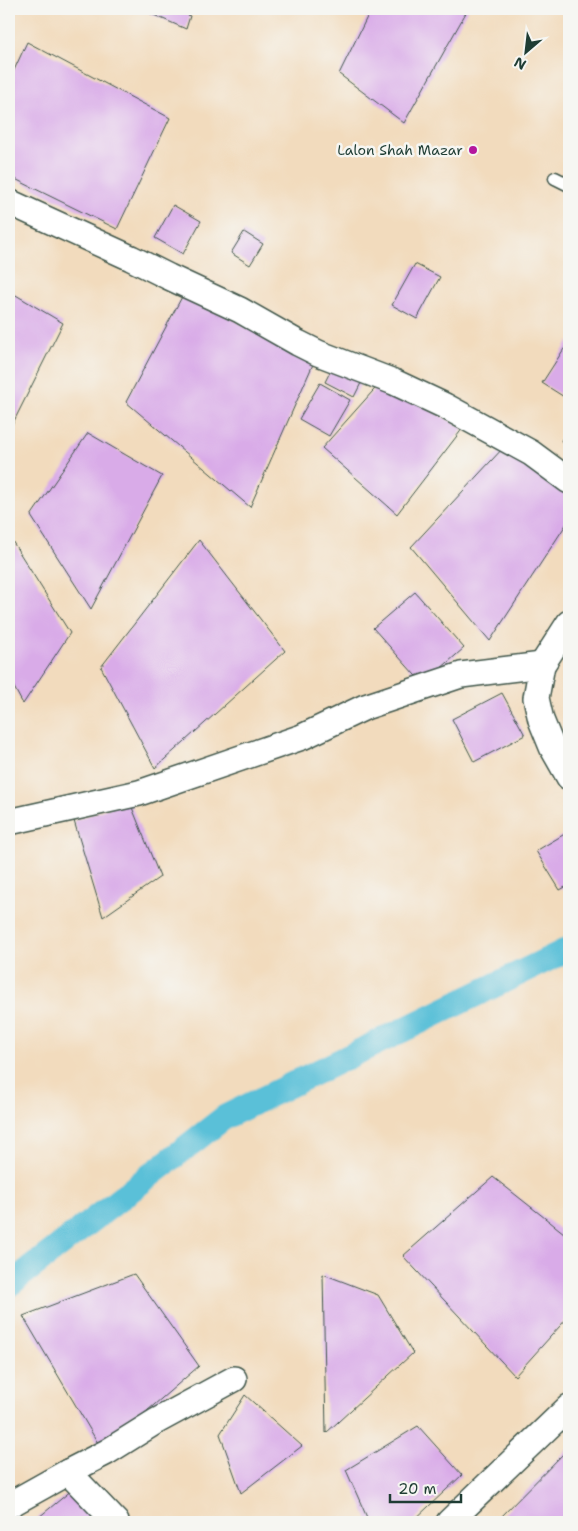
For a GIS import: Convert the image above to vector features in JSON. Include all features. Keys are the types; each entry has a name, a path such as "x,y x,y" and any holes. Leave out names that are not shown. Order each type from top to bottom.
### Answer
{"street":[{"path":"9,202 240,310 318,353 394,382 445,406 531,453 569,481"},
{"path":"569,623 542,665 536,698 541,720 552,747 569,777"},
{"path":"9,822 139,793 302,737 366,707 461,675 542,665"},
{"path":"9,1505 107,1452 155,1422 234,1379"},
{"path":"449,1522 569,1407"},
{"path":"68,1472 116,1522"}],"lane":[{"path":"555,178 569,185"}],"building":[{"path":"140,9 180,9 180,11 190,16 186,29"},
{"path":"371,9 468,9 404,123 339,74"},
{"path":"27,42 170,118 117,229 9,176 9,81"},
{"path":"173,205 201,221 183,254 155,238"},
{"path":"244,232 263,244 250,265 231,253"},
{"path":"415,264 440,277 417,319 392,305"},
{"path":"9,291 63,323 9,431"},
{"path":"184,293 314,362 250,507 126,402"},
{"path":"569,341 569,400 542,383"},
{"path":"335,362 364,377 354,397 325,382"},
{"path":"381,382 463,428 397,514 322,448"},
{"path":"320,383 350,400 329,436 299,419"},
{"path":"569,425 569,446 561,441"},
{"path":"88,433 162,476 91,609 31,516"},
{"path":"504,447 569,494 569,520 490,641 411,547"},
{"path":"9,536 70,633 23,704 9,678"},
{"path":"199,540 285,651 155,768 101,667"},
{"path":"415,592 464,648 423,684 373,628"},
{"path":"502,693 525,735 474,762 452,719"},
{"path":"129,800 160,877 103,917 74,821"},
{"path":"568,832 569,885 560,890 536,851"},
{"path":"493,1177 569,1237 569,1316 515,1376 403,1256"},
{"path":"134,1274 199,1366 102,1450 23,1316"},
{"path":"323,1274 378,1295 413,1353 326,1433"},
{"path":"245,1395 302,1446 241,1493 220,1434"},
{"path":"418,1426 462,1475 412,1522 369,1522 346,1470"},
{"path":"569,1448 569,1522 496,1522"},
{"path":"78,1485 111,1522 33,1522"}],"waterway":[{"path":"9,1285 225,1117 569,949"}],"place":[{"name":"Lalon Shah Mazar","path":"473,150"}]}
